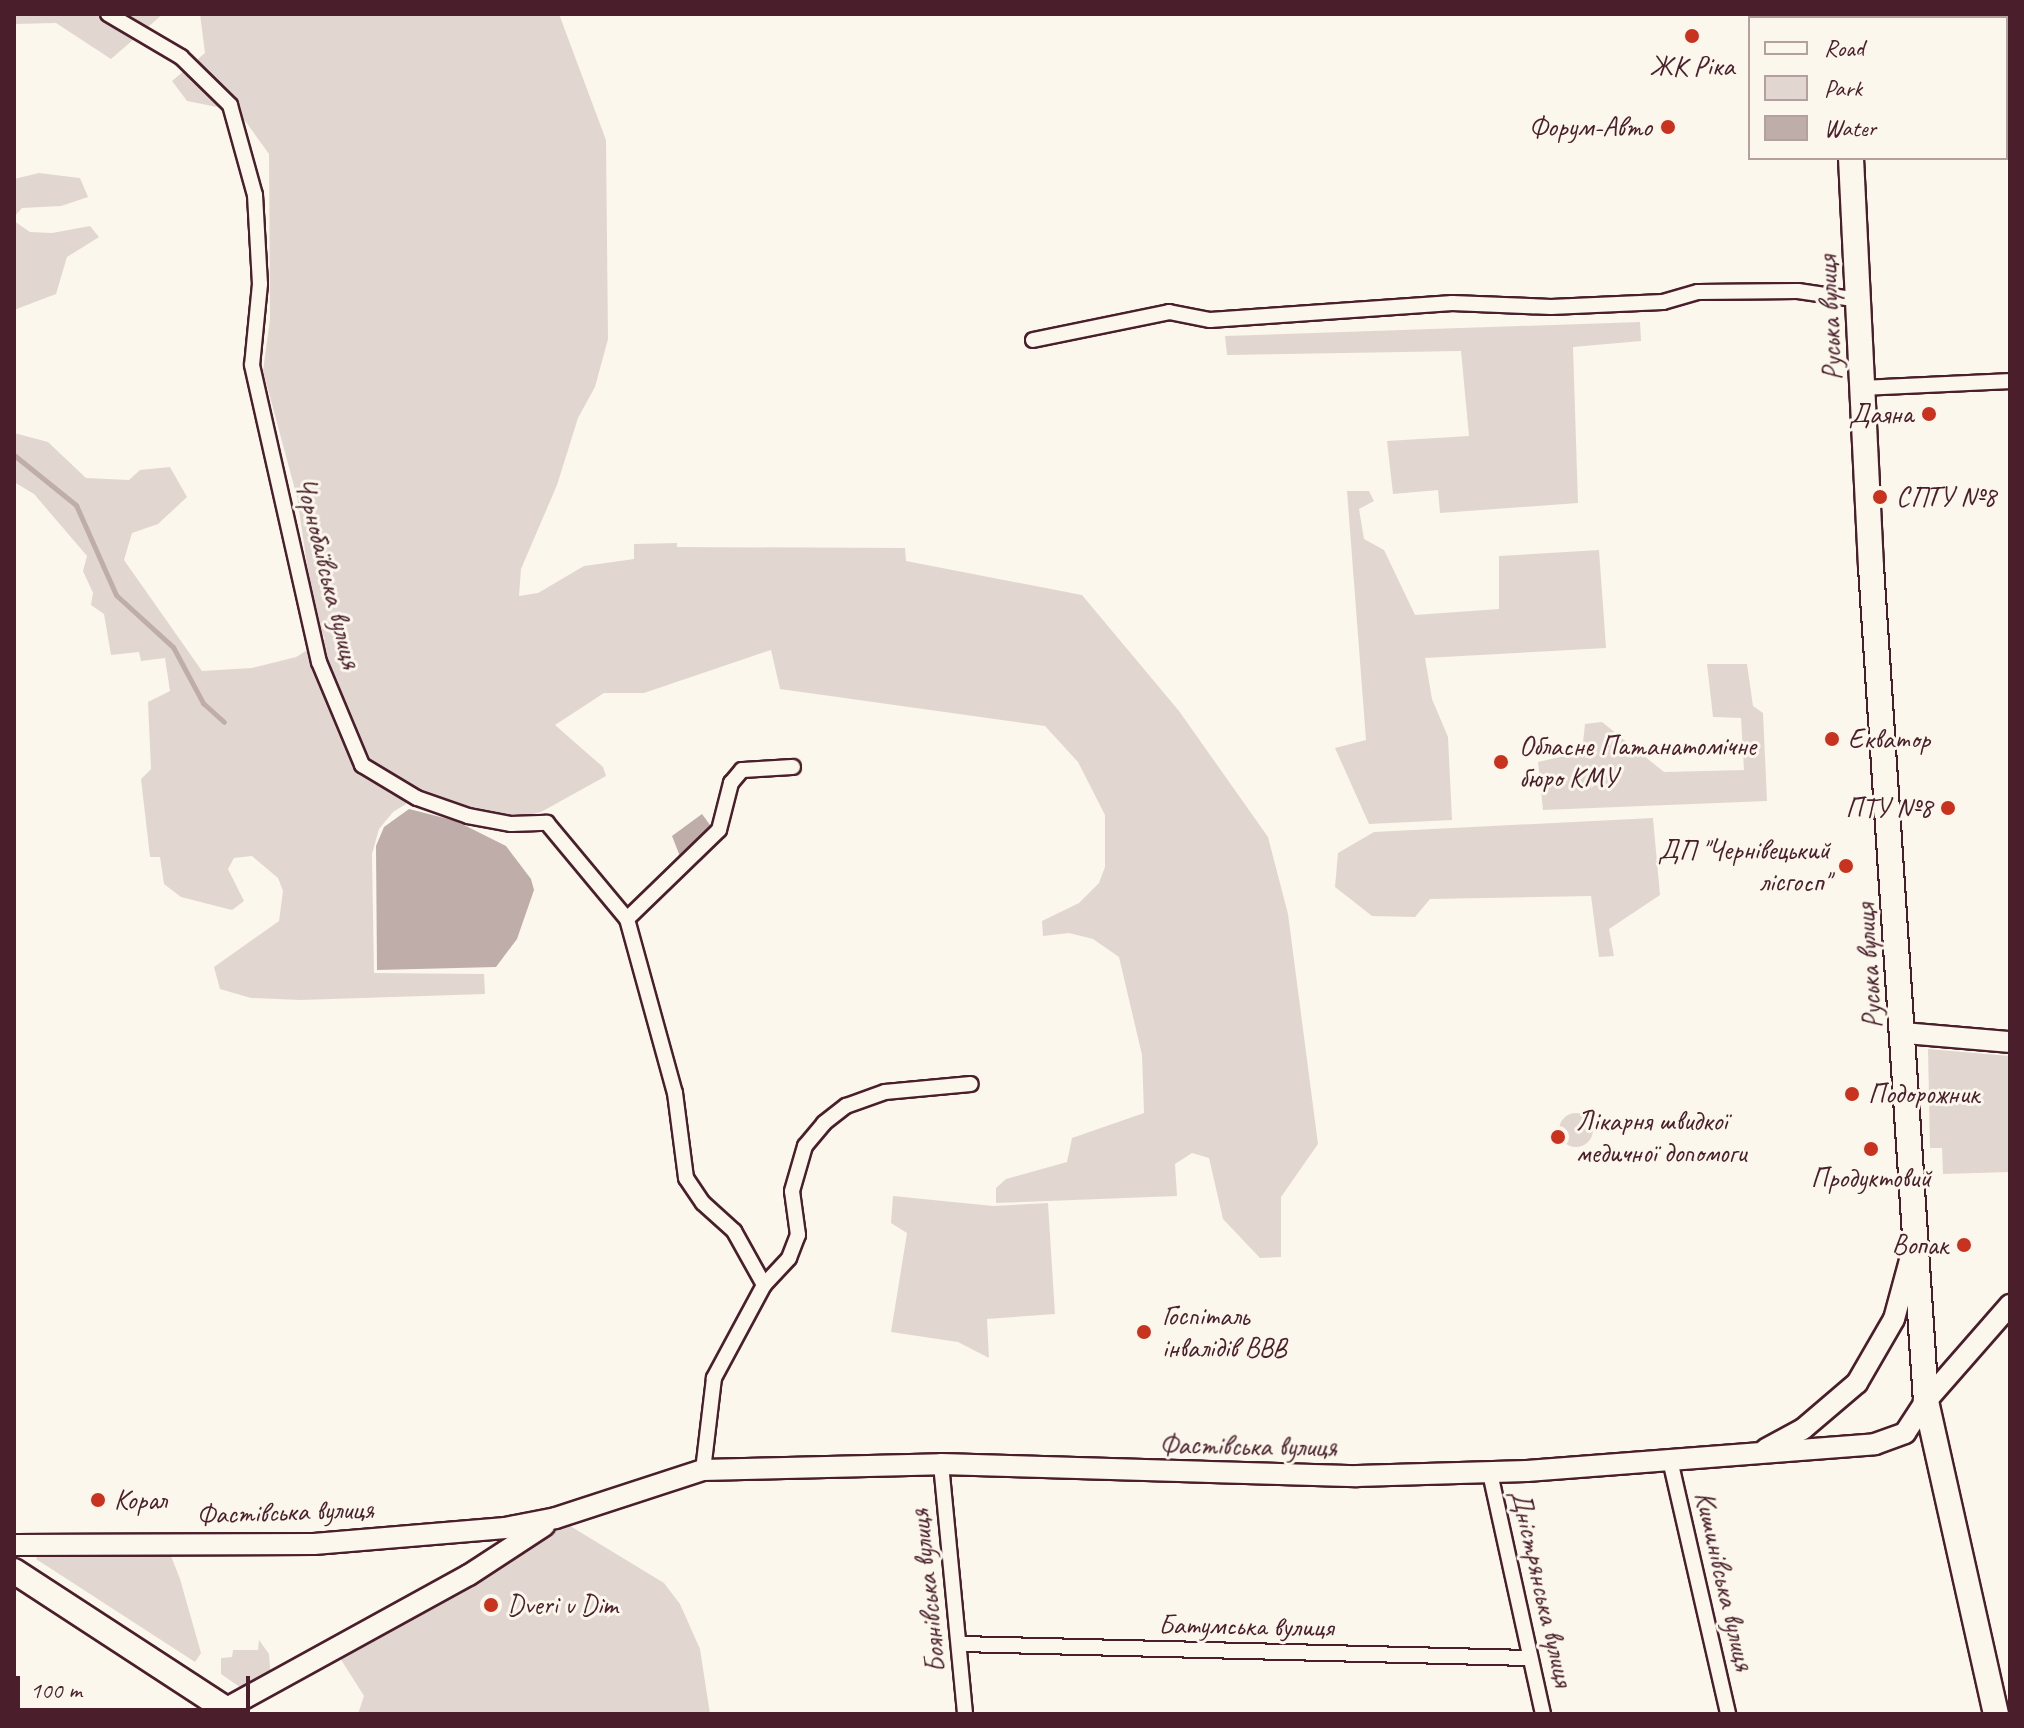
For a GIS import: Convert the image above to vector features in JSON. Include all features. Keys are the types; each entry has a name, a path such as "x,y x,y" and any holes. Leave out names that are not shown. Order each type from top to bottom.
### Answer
{"main road":[{"name":"Руська вулиця","path":"1851,160 1904,1033 1913,1237 1926,1401 1996,1714"},
{"path":"1904,1033 2010,1042"},
{"path":"1759,1453 1803,1429 1857,1383 1895,1315 1913,1237"},
{"name":"Фастівська вулиця","path":"24,1546 314,1544 505,1528 556,1518 703,1470 941,1464 1341,1476 1490,1473 1875,1444 1905,1433 1926,1401 2010,1305"},
{"name":"Фастівська вулиця","path":"226,1712 469,1575 556,1518"},
{"path":"24,1546 23,1576 226,1712"}],"street":[{"name":"Чорнобаївська вулиця","path":"108,14 181,57 230,105 255,195 260,284 252,365 319,662 362,765 417,798 468,816 511,824 547,823 627,919 675,1093 686,1178 703,1203 734,1231 764,1285"},
{"path":"1033,340 1169,312 1210,320 1465,302 1551,307 1663,302 1698,292 1798,291 1860,300"},
{"path":"1863,388 2010,381"},
{"path":"627,919 719,830 723,803 742,770 793,767"},
{"path":"703,1470 714,1378 764,1285 789,1258 798,1235 792,1191 805,1146 824,1123 846,1106 885,1092 971,1084"},
{"name":"Кишинівська вулиця","path":"1670,1460 1728,1714"},
{"name":"Боянівська вулиця","path":"941,1464 965,1714"},
{"name":"Дністрянська вулиця","path":"1490,1473 1543,1714"},
{"name":"Батумська вулиця","path":"960,1644 1530,1658"}],"green space":[{"path":"15,14 163,14 111,59 56,23 15,24"},
{"path":"200,14 559,14 606,140 608,339 595,387 578,418 557,485 521,569 519,596 538,593 584,566 634,559 634,544 677,543 677,547 905,548 906,561 1082,595 1179,711 1268,837 1288,914 1318,1144 1281,1197 1281,1257 1260,1258 1223,1219 1209,1158 1192,1153 1175,1164 1177,1196 996,1203 996,1188 1006,1179 1067,1162 1072,1138 1144,1113 1142,1055 1119,957 1093,939 1069,933 1043,936 1042,921 1079,903 1099,883 1105,867 1105,815 1078,762 1045,726 780,689 771,650 644,693 604,693 555,725 603,767 606,776 541,812 513,819 472,811 416,787 406,804 393,812 379,829 372,854 374,973 484,974 485,994 300,1000 251,998 220,989 214,967 279,921 283,891 278,878 252,856 234,858 228,869 244,901 232,910 181,897 164,884 160,857 150,857 141,779 151,769 148,702 170,691 165,658 141,661 139,652 111,655 104,614 91,605 93,593 83,571 87,556 34,494 14,482 14,433 48,442 86,478 129,480 140,470 170,467 187,497 158,524 132,533 124,560 202,671 252,668 296,657 325,639 315,618 297,497 263,371 270,319 269,154 246,122 217,107 187,101 172,81 205,53"},
{"path":"39,173 80,178 88,197 61,206 22,208 14,217 14,179"},
{"path":"14,221 30,232 52,233 90,226 99,237 67,257 56,294 14,310"},
{"path":"1640,322 1641,341 1573,347 1578,503 1440,513 1438,490 1393,494 1387,441 1469,436 1461,351 1227,355 1225,336"},
{"path":"1347,491 1369,491 1374,501 1359,509 1364,539 1384,550 1415,615 1499,609 1499,556 1599,550 1606,648 1425,658 1432,699 1448,737 1452,820 1369,824 1335,748 1366,740"},
{"path":"1707,664 1747,664 1753,706 1763,713 1767,801 1543,810 1538,762 1582,752 1585,724 1602,722 1664,772 1744,770 1741,718 1713,717"},
{"path":"1653,818 1660,895 1609,929 1614,956 1599,957 1591,896 1430,899 1415,917 1372,916 1335,887 1338,853 1374,832"},
{"path":"1928,1049 2010,1056 2010,1172 1943,1174 1942,1148 1930,1148"},
{"path":"1576,1113 1588,1118 1593,1130 1588,1142 1576,1147 1564,1142 1559,1130 1564,1118"},
{"path":"893,1196 993,1206 1048,1203 1055,1314 987,1319 989,1358 958,1342 891,1332 907,1233 891,1223"},
{"path":"557,1518 664,1583 680,1604 700,1649 710,1714 358,1714 364,1696 335,1650"},
{"path":"160,1552 171,1556 180,1579 201,1653 195,1662 36,1559 39,1553"},
{"path":"259,1640 269,1654 271,1679 247,1692 221,1674 221,1658 232,1657 233,1650 258,1650"}],"water":[{"path":"409,809 456,821 506,846 531,879 534,890 517,939 496,967 377,970 376,846 384,827"},
{"path":"702,814 713,829 681,859 672,836"}],"waterway":[{"path":"14,455 76,505 116,595 173,647 203,703 224,722"}],"place":[{"name":"ЖК Ріка","path":"1692,36"},
{"name":"Форум-Авто","path":"1668,127"},
{"name":"Даяна","path":"1929,414"},
{"name":"СПТУ №8","path":"1880,497"},
{"name":"Екватор","path":"1832,739"},
{"name":"Обласне Патанатомічне бюро КМУ","path":"1501,762"},
{"name":"ПТУ №8","path":"1948,808"},
{"name":"ДП \"Чернівецький лісгосп\"","path":"1846,866"},
{"name":"Подорожник","path":"1852,1094"},
{"name":"Лікарня швидкої медичної допомоги","path":"1558,1137"},
{"name":"Продуктовий","path":"1871,1149"},
{"name":"Вопак","path":"1964,1245"},
{"name":"Госпіталь інвалідів ВВВ","path":"1144,1332"},
{"name":"Корал","path":"98,1500"},
{"name":"Dveri v Dim","path":"491,1605"}]}
